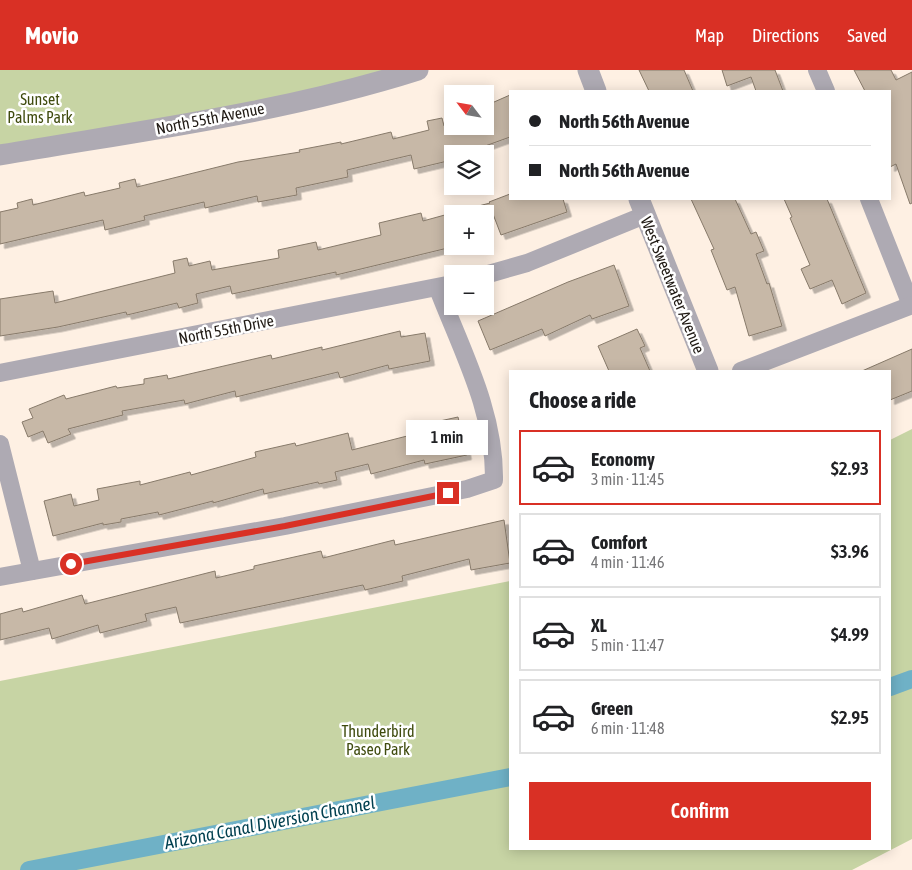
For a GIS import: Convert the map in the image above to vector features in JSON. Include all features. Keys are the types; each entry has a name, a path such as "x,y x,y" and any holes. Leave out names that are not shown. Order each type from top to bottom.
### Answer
{"street":[{"name":"North 55th Avenue","path":"0,155 227,115 343,91 418,70"},
{"path":"588,70 596,90"},
{"path":"817,70 826,90"},
{"path":"744,370 912,305 869,200"},
{"path":"494,272 527,263 642,207"},
{"name":"West Sweetwater Avenue","path":"642,207 708,370"},
{"name":"North 55th Drive","path":"0,373 444,286"},
{"path":"0,577 285,526 466,489 494,480 494,455 485,408 455,315"},
{"path":"0,444 32,571"}],"green space":[{"name":"Sunset Palms Park","path":"0,70 418,70 0,155"},
{"name":"Thunderbird Paseo Park","path":"912,429 912,839 891,850 891,440"},
{"name":"Thunderbird Paseo Park","path":"509,581 509,850 891,850 852,870 0,870 0,681"}],"building":[{"path":"639,70 684,70 693,90 649,90"},
{"path":"722,70 775,70 783,90 756,90 751,77 727,86"},
{"path":"854,70 891,70 896,80 912,72 912,203 910,204 896,164 891,166 891,90 864,90"},
{"path":"509,95 509,137 488,145 444,145 444,162 414,169 411,155 347,170 348,177 296,188 297,195 258,202 257,196 205,208 204,202 144,216 145,220 105,230 103,220 0,244 0,212 18,208 17,203 32,199 33,205 84,192 85,196 120,188 119,183 135,179 137,187 238,162 300,152 299,150 341,142 341,144 391,132 393,139 429,130 427,121 442,118 444,135 494,135 494,102"},
{"path":"509,194 509,200 563,200 567,212 501,235 494,217 494,205 482,205"},
{"path":"691,200 735,200 751,234 756,232 764,251 756,254 767,284 769,283 782,326 749,336 735,287 727,290 711,250 714,249"},
{"path":"784,200 827,200 866,293 842,304 832,280 810,289 801,269 810,265 790,218 792,217"},
{"path":"421,213 423,221 444,215 444,249 336,275 336,272 232,294 230,286 196,294 198,303 179,308 177,303 127,315 126,312 58,327 0,336 0,299 53,291 55,303 175,273 173,261 187,258 189,266 210,261 212,270 279,258 278,250 316,242 318,250 381,235 379,223"},
{"path":"614,265 629,306 592,319 590,315 545,336 542,329 490,350 478,321 568,282"},
{"path":"637,329 645,346 640,348 650,370 609,370 598,346"},
{"path":"400,331 401,337 425,333 430,361 389,369 388,365 340,378 338,372 236,397 235,391 185,404 184,400 122,411 123,415 68,429 71,434 48,443 43,431 28,437 22,422 33,418 29,409 64,395 66,399 116,386 117,388 144,384 144,379 167,375 168,379 271,355 272,359 322,347 322,350"},
{"path":"912,349 912,391 891,400 891,370 864,370"},
{"path":"458,417 467,455 425,464 424,460 371,474 368,464 335,472 337,480 319,484 318,482 264,494 263,489 213,503 213,501 159,515 158,512 121,519 121,522 103,525 103,523 53,536 44,501 71,494 74,506 99,500 97,489 140,481 140,485 190,472 191,475 256,457 255,452 295,443 296,446 348,433 352,450 419,433 417,426"},
{"path":"504,520 509,563 471,570 469,559 402,576 403,581 365,590 363,585 180,623 176,607 145,614 147,621 100,633 98,625 52,639 49,628 0,640 0,614 22,608 23,612 82,595 85,604 215,571 216,578 254,569 254,566 321,551 323,558 394,540 395,545"}],"waterway":[{"name":"Arizona Canal Diversion Channel","path":"891,687 912,679"},
{"name":"Arizona Canal Diversion Channel","path":"29,870 509,777"}],"route":[{"path":"71,564 285,526 448,493"}]}
